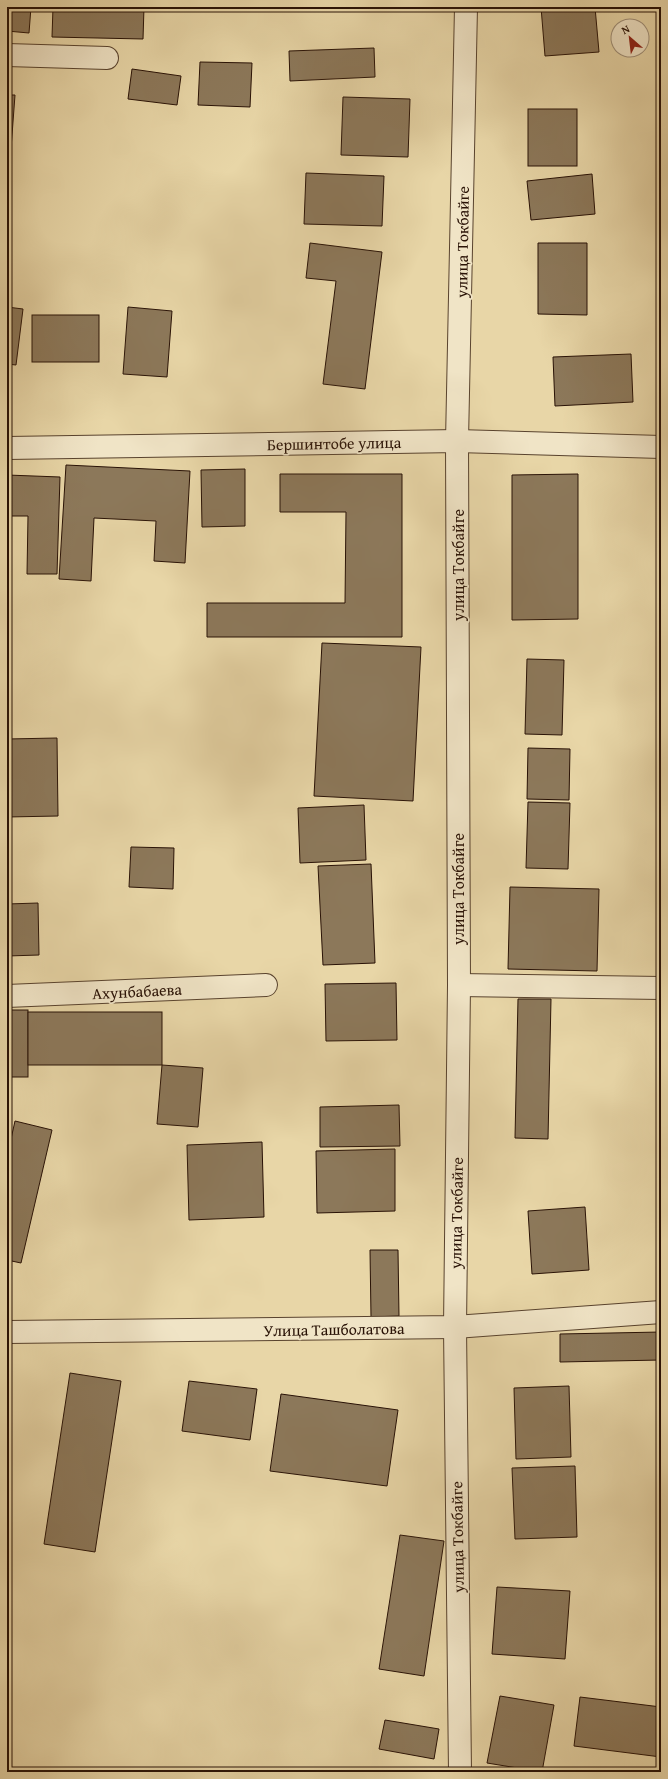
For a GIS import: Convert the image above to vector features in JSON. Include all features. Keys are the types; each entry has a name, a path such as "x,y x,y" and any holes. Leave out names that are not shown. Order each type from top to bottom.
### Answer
{"street":[{"name":"улица Токбайге","path":"460,1772 455,1328 458,985 457,441 466,7"},
{"path":"7,55 107,58"},
{"name":"Бершинтобе улица","path":"7,448 457,441 661,447"},
{"name":"Ахунбабаева","path":"7,996 266,985"},
{"path":"458,985 661,988"},
{"name":"Улица Ташболатова","path":"7,1332 455,1328 661,1312"}],"building":[{"path":"7,7 31,7 29,33 7,31"},
{"path":"53,7 144,7 143,39 52,37"},
{"path":"541,7 595,7 599,52 545,56"},
{"path":"374,48 375,77 290,81 289,51"},
{"path":"200,62 252,63 250,107 198,105"},
{"path":"132,69 181,76 177,105 128,99"},
{"path":"7,95 15,95 10,162 7,162"},
{"path":"343,97 410,99 408,157 341,155"},
{"path":"528,109 577,109 577,166 528,166"},
{"path":"306,173 384,176 382,226 304,224"},
{"path":"592,174 595,214 531,220 527,181"},
{"path":"310,243 382,252 365,389 323,384 336,281 306,278"},
{"path":"538,243 587,243 587,315 538,314"},
{"path":"7,307 23,309 16,365 7,364"},
{"path":"128,307 172,311 167,377 123,374"},
{"path":"32,315 99,315 99,362 32,362"},
{"path":"631,354 633,402 555,406 553,357"},
{"path":"66,465 190,471 185,563 154,561 156,521 94,518 91,581 59,579"},
{"path":"245,469 245,526 202,527 201,470"},
{"path":"280,474 402,474 402,637 207,637 207,603 345,603 346,512 280,512"},
{"path":"578,474 578,619 512,620 512,475"},
{"path":"7,475 60,477 57,574 27,574 28,516 7,516"},
{"path":"322,643 421,647 413,801 314,796"},
{"path":"527,659 564,660 562,735 525,734"},
{"path":"57,738 58,816 7,817 7,739"},
{"path":"528,748 570,749 569,800 527,799"},
{"path":"528,802 570,803 568,869 526,868"},
{"path":"364,805 366,860 300,863 298,808"},
{"path":"131,847 174,848 173,889 129,887"},
{"path":"371,864 375,963 323,965 318,866"},
{"path":"510,887 599,889 597,971 508,969"},
{"path":"38,903 39,955 7,956 7,904"},
{"path":"396,983 397,1040 326,1041 325,984"},
{"path":"518,999 551,999 548,1139 515,1138"},
{"path":"7,1010 28,1010 28,1077 7,1077"},
{"path":"28,1012 162,1012 162,1065 28,1065"},
{"path":"162,1065 203,1068 198,1127 157,1124"},
{"path":"399,1105 400,1146 320,1147 320,1107"},
{"path":"15,1121 52,1130 21,1263 7,1260 7,1157"},
{"path":"262,1142 264,1217 189,1220 187,1145"},
{"path":"395,1149 395,1211 317,1213 316,1151"},
{"path":"585,1207 589,1270 532,1274 528,1211"},
{"path":"370,1250 398,1250 399,1316 371,1317"},
{"path":"661,1332 661,1360 560,1362 560,1334"},
{"path":"70,1373 121,1381 95,1552 44,1544"},
{"path":"189,1381 257,1389 250,1440 182,1431"},
{"path":"569,1386 571,1457 516,1459 514,1388"},
{"path":"281,1394 398,1410 387,1486 270,1471"},
{"path":"575,1466 577,1537 515,1539 512,1468"},
{"path":"400,1535 444,1541 424,1676 379,1669"},
{"path":"497,1587 570,1591 565,1659 492,1654"},
{"path":"500,1696 554,1705 542,1772 487,1763"},
{"path":"580,1697 661,1707 661,1757 574,1746"},
{"path":"385,1720 439,1729 434,1759 379,1749"}]}
